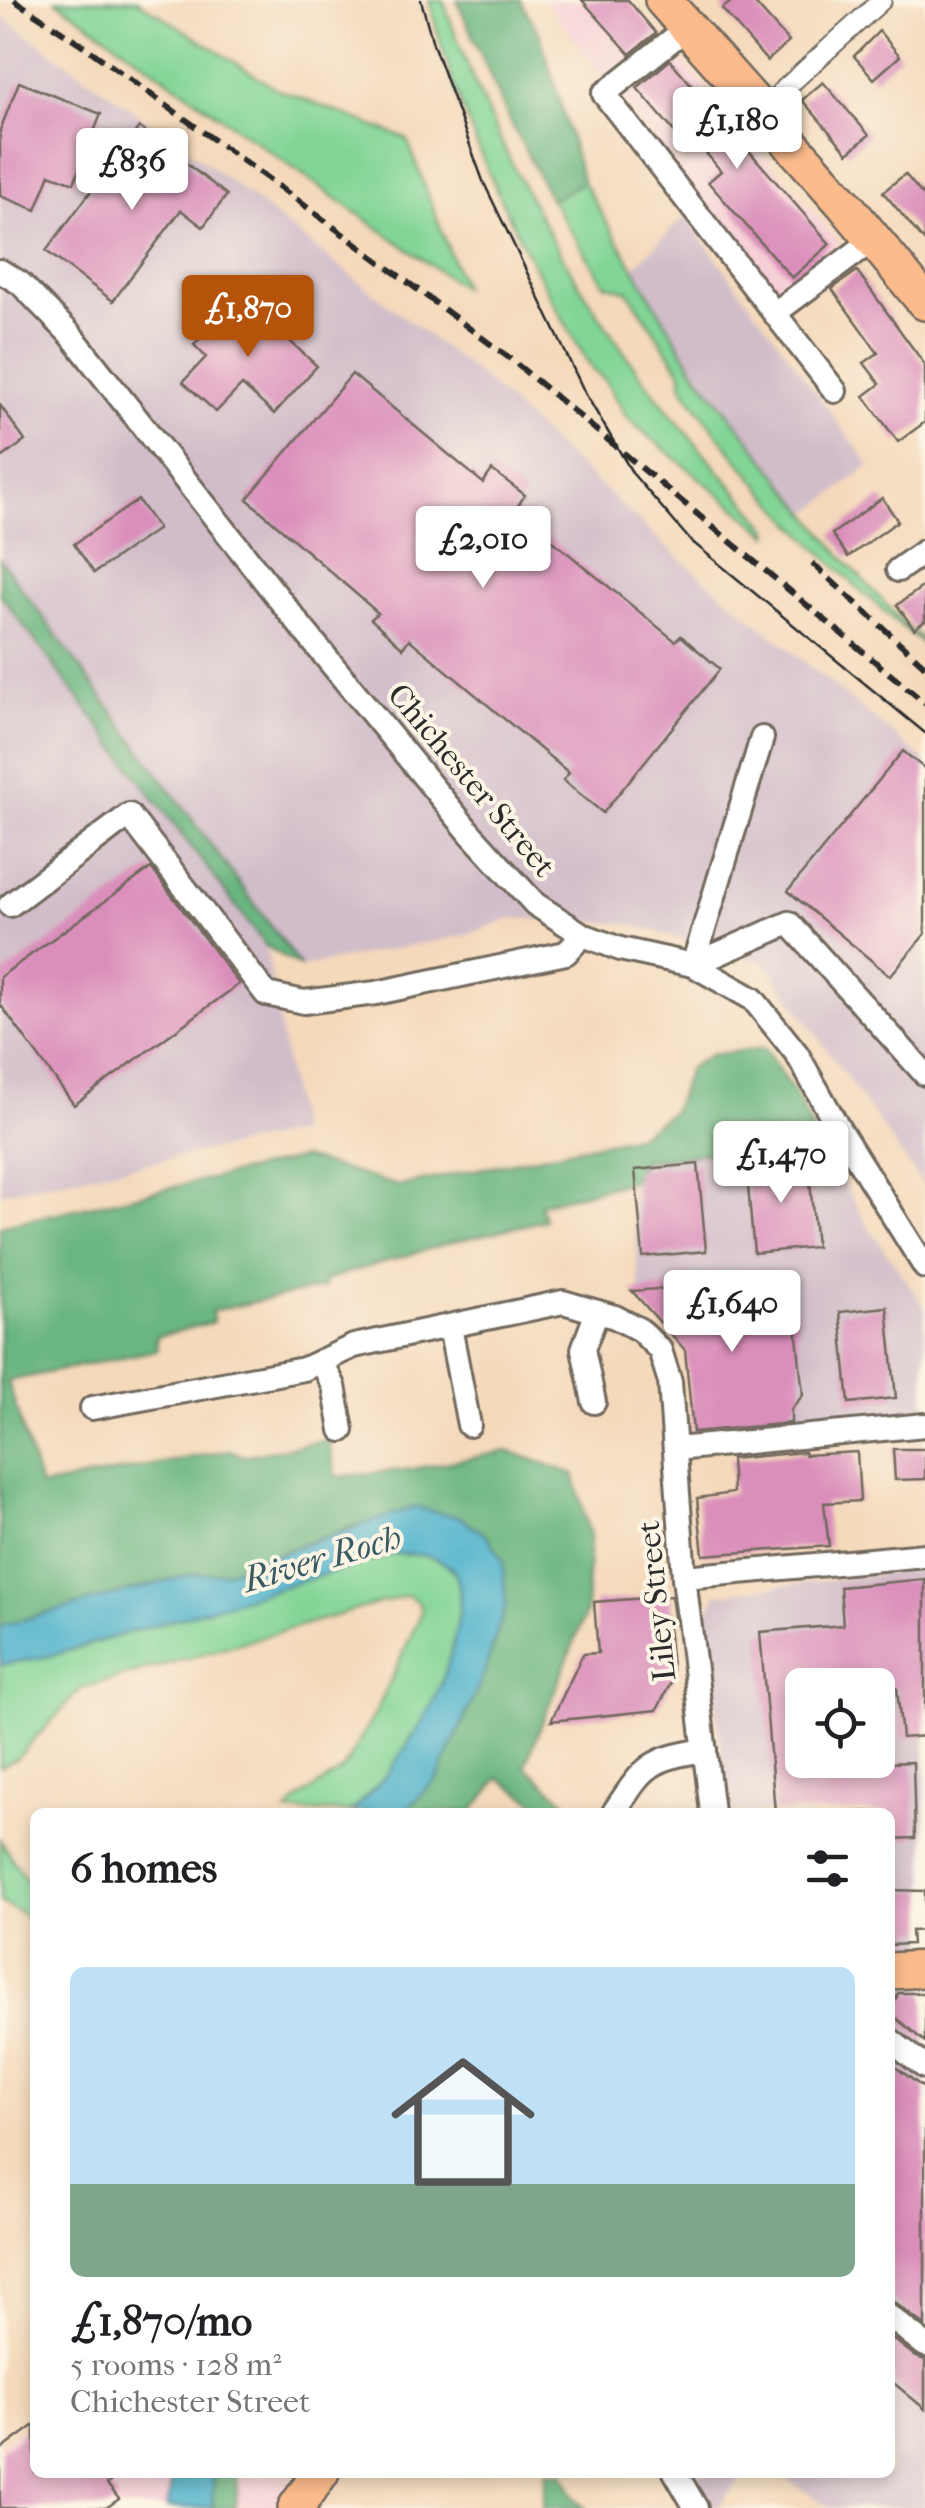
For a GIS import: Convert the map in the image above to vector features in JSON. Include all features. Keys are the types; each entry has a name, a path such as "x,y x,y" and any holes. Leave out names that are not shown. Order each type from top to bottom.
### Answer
{"main road":[{"path":"663,0 925,302"},
{"path":"895,1971 925,1969"},
{"path":"296,2508 317,2478"},
{"path":"320,2508 338,2478"}],"street":[{"path":"780,94 882,0"},
{"path":"688,27 604,94 835,391"},
{"path":"775,313 874,239"},
{"name":"Chichester Street","path":"0,271 20,283 71,335 302,628 471,834 535,904 582,935 620,949 693,965 752,999 797,1054 925,1267"},
{"path":"898,570 925,551"},
{"path":"693,965 762,738"},
{"path":"10,904 129,814 266,994 285,1000 304,1002 376,992 566,952 582,935"},
{"path":"693,965 789,923 925,1074"},
{"path":"92,1408 304,1369 354,1346 563,1302 597,1312 583,1349 594,1402"},
{"name":"Liley Street","path":"597,1312 640,1330 660,1350 670,1382 684,1577 712,1808"},
{"path":"450,1327 468,1425"},
{"path":"322,1362 334,1386 342,1430"},
{"path":"676,1448 925,1425"},
{"path":"684,1577 925,1556"},
{"path":"617,1808 644,1769 658,1760 706,1750"},
{"path":"895,2044 925,2066"},
{"path":"895,2321 925,2345"},
{"path":"678,2478 696,2508"}],"shaded area":[{"path":"544,0 630,0 840,243 774,294"},
{"path":"0,15 213,168 481,377 673,553 925,761 925,1188 766,963 631,924 511,918 467,935 301,967 0,559"},
{"path":"685,216 870,465 809,513 693,368 633,268"},
{"path":"0,594 266,946 298,1133 0,1193"},
{"path":"813,1131 870,1229 925,1307 925,1413 693,1435 685,1350 640,1301 632,1181 642,1161 797,1141"},
{"path":"925,1568 925,1949 895,1951 895,1808 729,1808 704,1619 716,1594"},
{"path":"925,1984 925,2508 833,2508 784,2478 895,2478 895,1987"},
{"path":"30,2424 30,2478 172,2478 167,2508 0,2508 0,2446"},
{"path":"237,2478 294,2478 273,2508 234,2508"},
{"path":"695,2478 742,2478 716,2508"}],"green space":[{"path":"56,0 137,0 277,89 407,139 463,288"},
{"path":"429,0 443,0 516,172 585,294 648,384 769,529 769,535 628,419 604,379 593,371 542,282 497,191 459,97"},
{"path":"457,0 520,0 540,35 583,182 551,200 509,119"},
{"path":"583,182 693,368 847,563 925,641 925,646 794,524 682,386 682,373 628,291 605,284 551,200"},
{"path":"0,559 301,967 266,946 0,594"},
{"path":"764,1048 798,1099 813,1131 797,1141 642,1161 632,1181 540,1204 545,1220 452,1242 324,1280 325,1287 212,1311 213,1322 156,1337 157,1350 8,1381 40,1487 230,1450 243,1456 328,1440 336,1477 412,1469 508,1451 574,1474 590,1536 586,1612 525,1766 573,1808 544,1808 499,1778 475,1808 408,1808 437,1779 482,1679 503,1560 356,1525 225,1572 188,1575 0,1626 0,1226 303,1158 399,1186 636,1136 672,1112 689,1068 710,1055"},
{"path":"393,1554 416,1554 445,1563 457,1578 460,1593 452,1649 427,1713 388,1773 354,1808 291,1808 343,1769 375,1714 421,1614 419,1603 408,1595 82,1688 16,1759 0,1767 0,1665 50,1656"},
{"path":"0,1840 30,1886 30,1918 0,1902"},
{"path":"214,2478 237,2478 234,2508 212,2508"},
{"path":"546,2478 565,2478 574,2497 585,2508 543,2508"}],"water":[{"name":"River Roch","path":"414,1507 460,1517 488,1537 503,1560 506,1605 482,1679 437,1779 408,1808 354,1808 388,1773 422,1722 442,1682 456,1630 460,1593 451,1568 438,1559 393,1554 50,1656 0,1665 0,1626 188,1575 225,1572"},
{"path":"172,2478 214,2478 212,2508 167,2508"}],"building":[{"path":"582,0 628,0 656,33 630,54"},
{"path":"733,0 752,0 789,42 767,61 722,9"},
{"path":"879,31 900,56 874,79 854,56"},
{"path":"670,60 830,244 792,278 708,182 721,171 686,129 678,136 637,88"},
{"path":"19,82 101,114 74,183 50,174 36,210 0,196 0,130"},
{"path":"823,82 869,135 848,153 802,100"},
{"path":"139,127 227,195 203,227 181,210 113,301 46,251"},
{"path":"905,174 925,198 925,242 883,192"},
{"path":"857,271 925,365 925,422 898,442 864,396 880,384 864,363 878,353 832,289"},
{"path":"240,295 317,366 274,414 242,385 216,412 183,382 206,357 194,345"},
{"path":"352,374 483,483 492,470 525,495 515,510 675,641 681,636 720,669 603,813 563,780 569,773 409,639 403,648 371,619 378,613 247,499"},
{"path":"0,405 25,441 0,459"},
{"path":"882,498 898,521 848,557 832,534"},
{"path":"138,500 158,529 94,573 74,544"},
{"path":"925,585 925,621 914,629 897,605"},
{"path":"903,751 925,769 925,934 890,976 788,891"},
{"path":"151,868 239,984 74,1105 0,1004 0,977"},
{"path":"808,1159 816,1247 754,1253 746,1164"},
{"path":"698,1164 706,1251 643,1257 635,1170"},
{"path":"743,1282 744,1311 794,1306 803,1395 791,1409 791,1423 693,1432 685,1350 632,1291"},
{"path":"887,1307 896,1398 849,1403 840,1312"},
{"path":"893,1449 925,1449 925,1479 895,1480"},
{"path":"857,1452 860,1501 824,1503 829,1546 703,1555 697,1498 733,1493 731,1459"},
{"path":"925,1579 925,1736 902,1738 895,1668 785,1668 785,1778 895,1778 895,1763 913,1762 915,1838 895,1839 895,1808 775,1808 760,1632 843,1625 840,1587"},
{"path":"671,1596 675,1624 668,1625 673,1678 657,1710 551,1721 583,1654 598,1653 594,1602"},
{"path":"895,1890 925,1891 925,1930 911,1931 912,1944 895,1945"},
{"path":"898,1993 925,1993 925,2042 895,2017"},
{"path":"895,2067 925,2089 925,2326 895,2303"},
{"path":"895,2341 925,2360 925,2409 895,2384"},
{"path":"30,2429 30,2478 115,2478 107,2484 119,2499 106,2508 0,2508 0,2451"}],"tram line":[{"path":"421,0 483,181 585,393 633,474 690,540 925,733"}],"railway":[{"path":"14,0 296,199 508,357 925,703"},
{"path":"812,563 925,666"}]}
